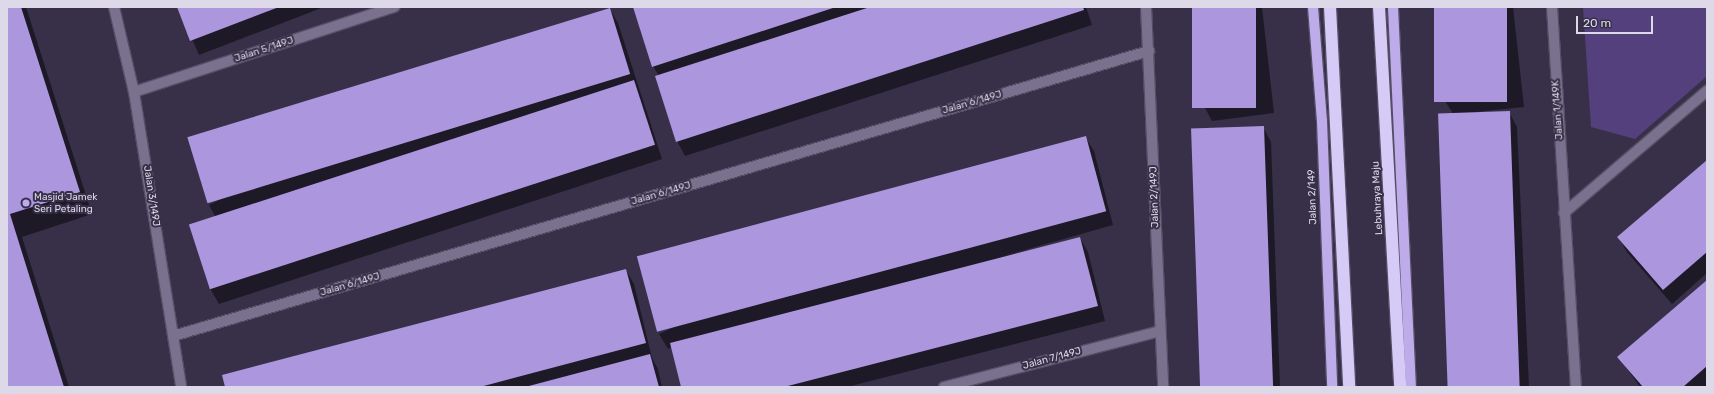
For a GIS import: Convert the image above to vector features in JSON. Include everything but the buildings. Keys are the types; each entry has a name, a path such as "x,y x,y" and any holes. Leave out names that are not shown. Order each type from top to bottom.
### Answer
{"highway":[{"path":"1330,7 1349,387"},
{"name":"Lebuhraya Maju","path":"1379,7 1400,387"}],"main road":[{"name":"Jalan 2/149","path":"1313,7 1322,121 1332,387"},
{"path":"1393,7 1411,387"}],"street":[{"name":"Jalan 3/149J","path":"114,7 134,92 181,387"},
{"name":"Jalan 5/149J","path":"134,92 394,7"},
{"name":"Jalan 2/149J","path":"1146,7 1163,387"},
{"name":"Jalan 1/149K","path":"1552,7 1576,387"},
{"name":"Jalan 6/149J","path":"173,336 1149,51"},
{"path":"1564,213 1707,91"},
{"name":"Jalan 7/149J","path":"944,387 1160,331"}],"shaded area":[{"path":"1583,7 1707,7 1707,76 1635,139 1591,127"}],"place":[{"name":"Masjid Jamek Seri Petaling","path":"26,203"}]}
